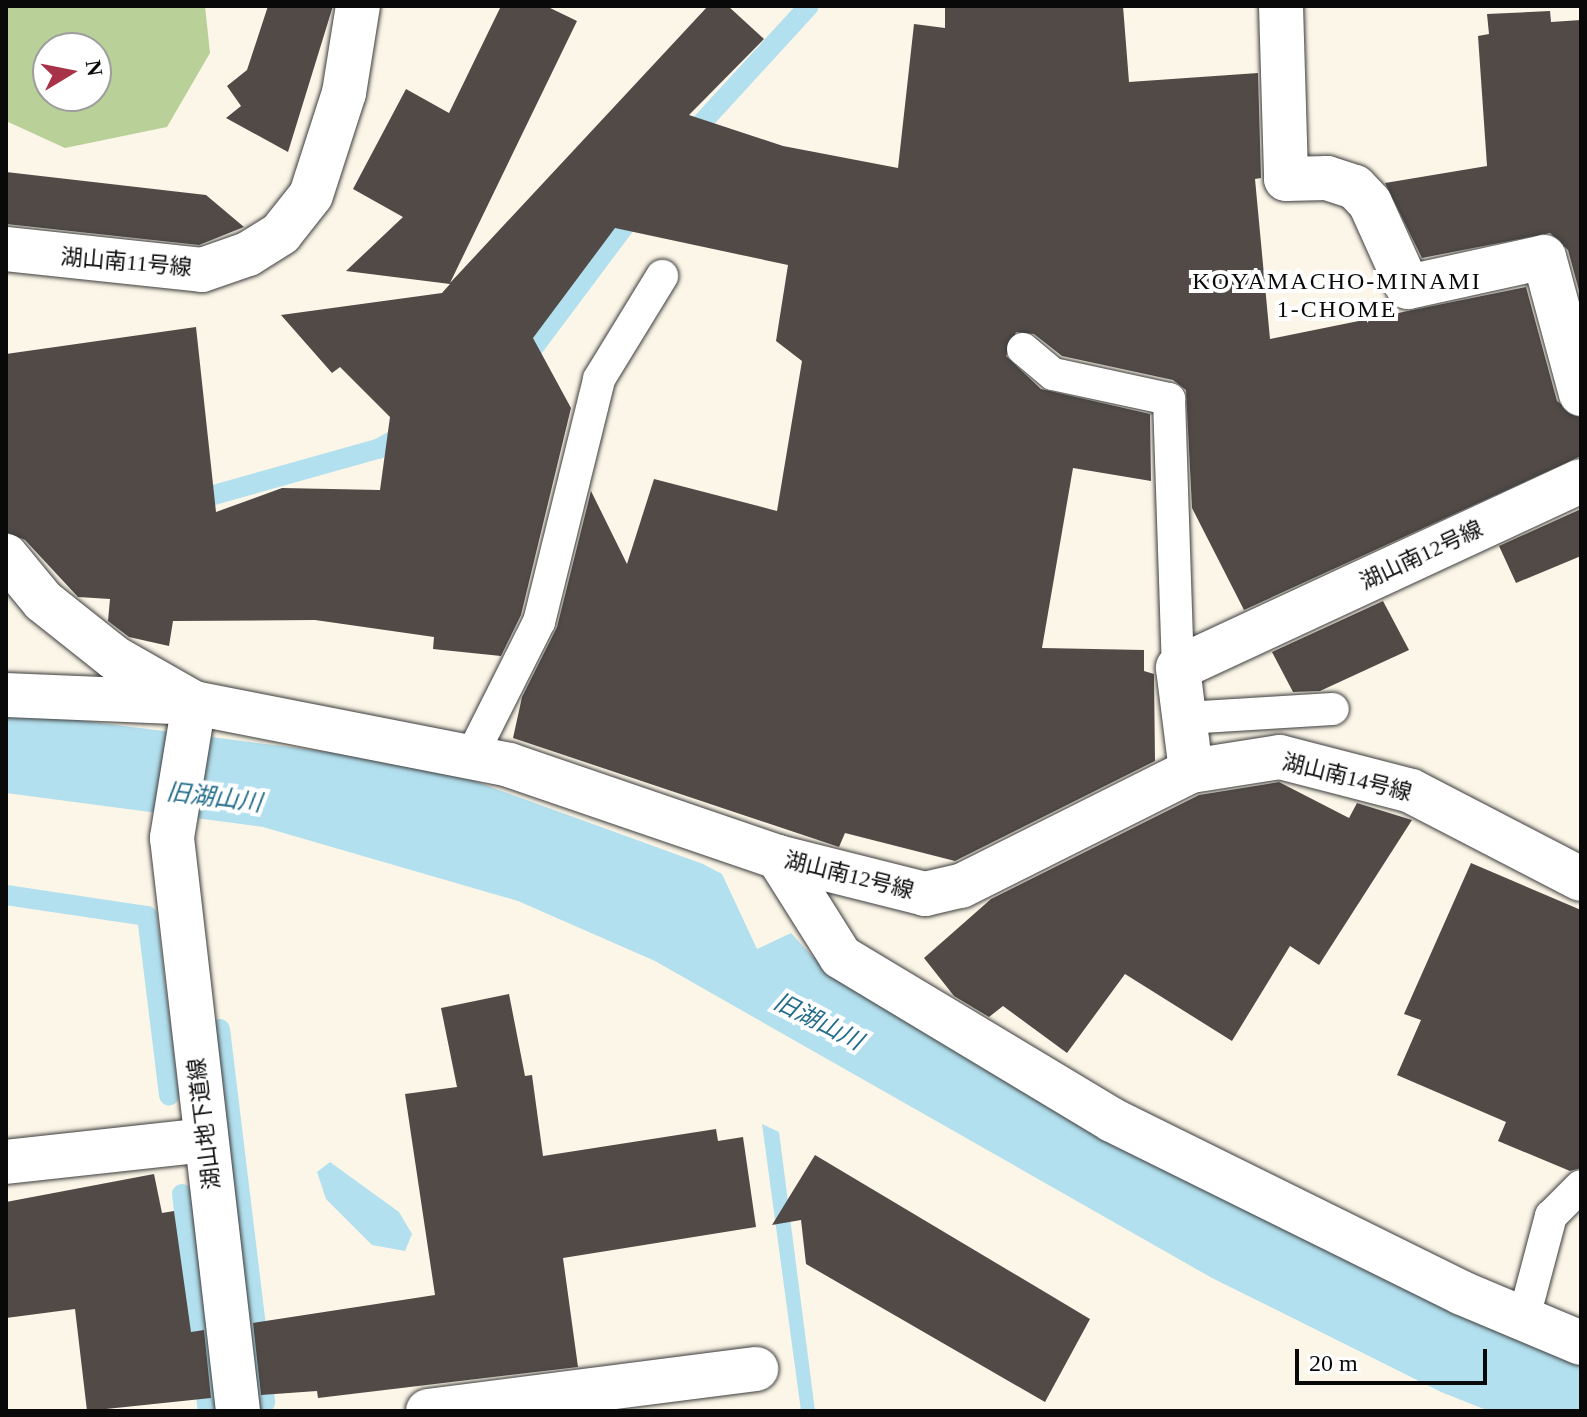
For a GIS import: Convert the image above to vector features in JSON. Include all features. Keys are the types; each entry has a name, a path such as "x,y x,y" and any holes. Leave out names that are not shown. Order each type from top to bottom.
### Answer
{"street":[{"name":"湖山南11号線","path":"6,249 202,270 248,254 281,233 311,195 344,93 358,6"},
{"path":"1281,6 1286,179 1327,178 1355,187 1370,203 1408,287 1544,257 1581,394"},
{"name":"湖山南12号線","path":"1178,668 1581,481"},
{"name":"湖山南12号線","path":"6,556 43,601 191,716 471,757 778,857 944,893 1191,771"},
{"path":"1178,668 1191,771"},
{"path":"6,695 191,716"},
{"name":"湖山地下道線","path":"191,716 172,838 238,1411"},
{"name":"湖山南14号線","path":"1191,771 1280,757 1411,791 1581,879"},
{"path":"778,857 841,957 1112,1120 1523,1321 1581,1343"},
{"path":"6,1162 206,1140"},
{"path":"428,1411 756,1369"}],"lane":[{"path":"471,757 539,622 599,379 662,276"},
{"path":"1023,349 1053,374 1169,399 1178,668"},
{"path":"1185,718 1333,709"},
{"path":"1523,1321 1551,1216 1581,1186"}],"green space":[{"path":"6,6 205,6 210,53 167,127 65,148 6,121"}],"water":[{"name":"旧湖山川","path":"6,711 430,765 703,864 722,874 757,949 791,933 812,956 872,994 1581,1360 1581,1411 1489,1411 1441,1392 1212,1278 655,961 518,901 263,827 6,793"},
{"path":"762,1124 779,1132 815,1411 801,1411"},
{"path":"330,1162 399,1212 412,1234 405,1251 372,1245 326,1199 317,1172"}],"building":[{"path":"268,6 333,6 288,152 226,118 241,106 227,86 247,70"},
{"path":"501,6 546,6 577,21 450,283 708,6 728,6 764,39 689,115 783,146 898,168 914,24 945,28 945,6 1123,6 1129,82 1258,73 1261,178 1255,179 1270,339 1526,287 1557,401 1581,418 1581,456 1244,610 1192,508 1186,390 1173,380 1062,356 1034,334 1016,332 1006,356 1041,389 1150,414 1151,481 1073,468 1042,648 1144,650 1144,671 1154,674 1155,761 955,861 845,833 839,847 513,738 522,697 557,627 591,491 627,564 654,479 777,511 802,361 776,341 788,265 615,228 533,338 571,408 521,615 501,656 433,649 434,637 315,620 173,621 169,646 129,637 108,621 110,599 78,597 25,540 6,532 6,354 196,327 216,512 282,488 380,490 390,417 340,367 332,373 281,315 442,293 450,284 346,271 403,217 353,189 406,89 449,113"},
{"path":"1550,11 1551,22 1581,20 1581,298 1568,250 1550,233 1422,258 1385,183 1487,166 1478,36 1489,34 1487,14"},
{"path":"6,172 206,195 244,227 199,245 6,224"},
{"path":"1581,509 1581,556 1516,583 1499,546"},
{"path":"1383,601 1409,650 1320,691 1293,692 1272,652"},
{"path":"1279,782 1349,818 1357,803 1412,820 1319,965 1290,946 1232,1041 1125,974 1067,1053 1003,1006 989,1017 954,996 924,958 991,899 1199,795"},
{"path":"1471,863 1581,910 1581,1168 1570,1171 1498,1141 1506,1122 1397,1075 1421,1020 1404,1014"},
{"path":"509,994 525,1076 532,1075 543,1156 716,1129 718,1141 743,1137 756,1227 563,1258 578,1367 318,1398 317,1391 261,1395 253,1323 435,1295 405,1094 457,1087 441,1008"},
{"path":"815,1155 1090,1319 1045,1402 806,1264 801,1220 772,1225"},
{"path":"154,1174 162,1213 174,1211 191,1332 204,1330 211,1398 87,1411 75,1309 6,1318 6,1202"}],"waterway":[{"path":"687,139 809,6"},
{"path":"519,367 638,208"},
{"path":"189,502 378,449 409,432"},
{"path":"6,895 147,916 169,1096"},
{"path":"220,1029 265,1402"},
{"path":"182,1194 208,1411"}],"district":[{"name":"KOYAMACHO-MINAMI 1-CHOME","path":"1337,296"}]}
